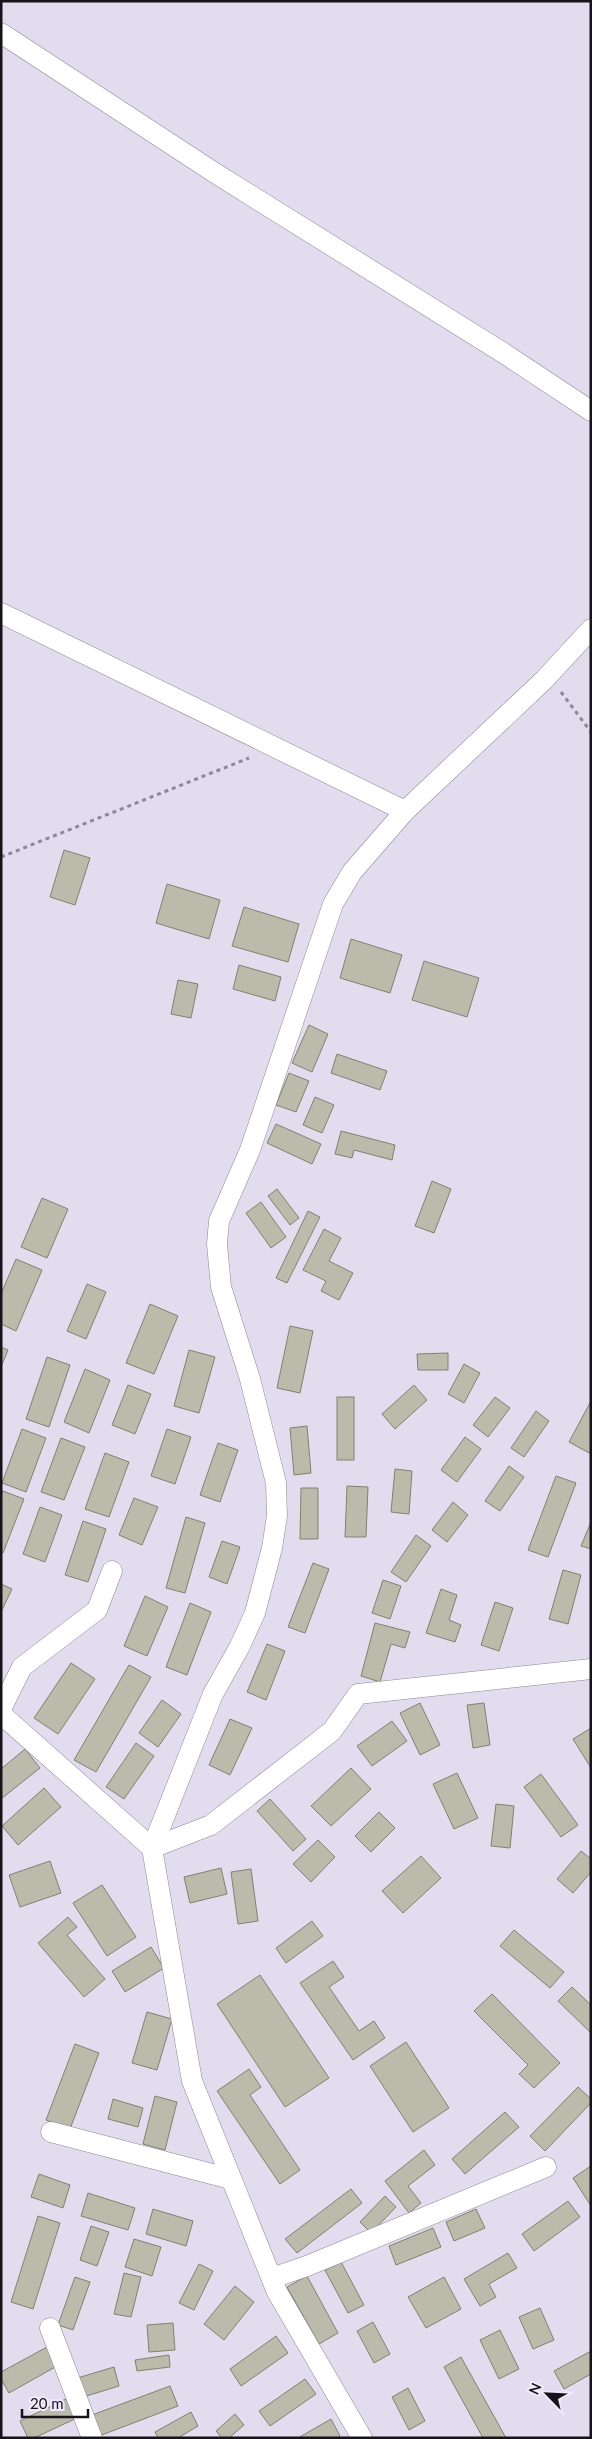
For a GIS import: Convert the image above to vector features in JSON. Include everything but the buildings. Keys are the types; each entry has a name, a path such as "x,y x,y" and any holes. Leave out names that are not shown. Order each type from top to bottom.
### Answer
{"street":[{"path":"1,33 215,173 505,354 591,411"},
{"path":"1,613 268,742 405,811"},
{"path":"362,2438 277,2292 192,2081 152,1848 213,1694 239,1648 254,1612 272,1548 276,1516 276,1484 252,1388 221,1287 217,1244 219,1221 250,1150 333,904 352,872 405,811 547,676 591,629"},
{"path":"1,1709 22,1666 97,1610 112,1571"},
{"path":"152,1848 211,1825 332,1731 358,1694 591,1669"},
{"path":"1,1714 152,1848"},
{"path":"51,2132 232,2179"},
{"path":"272,2278 306,2266 546,2167"},
{"path":"50,2328 92,2438"}],"path":[{"path":"547,676 591,732"},
{"path":"1,857 256,755 268,742"}]}
